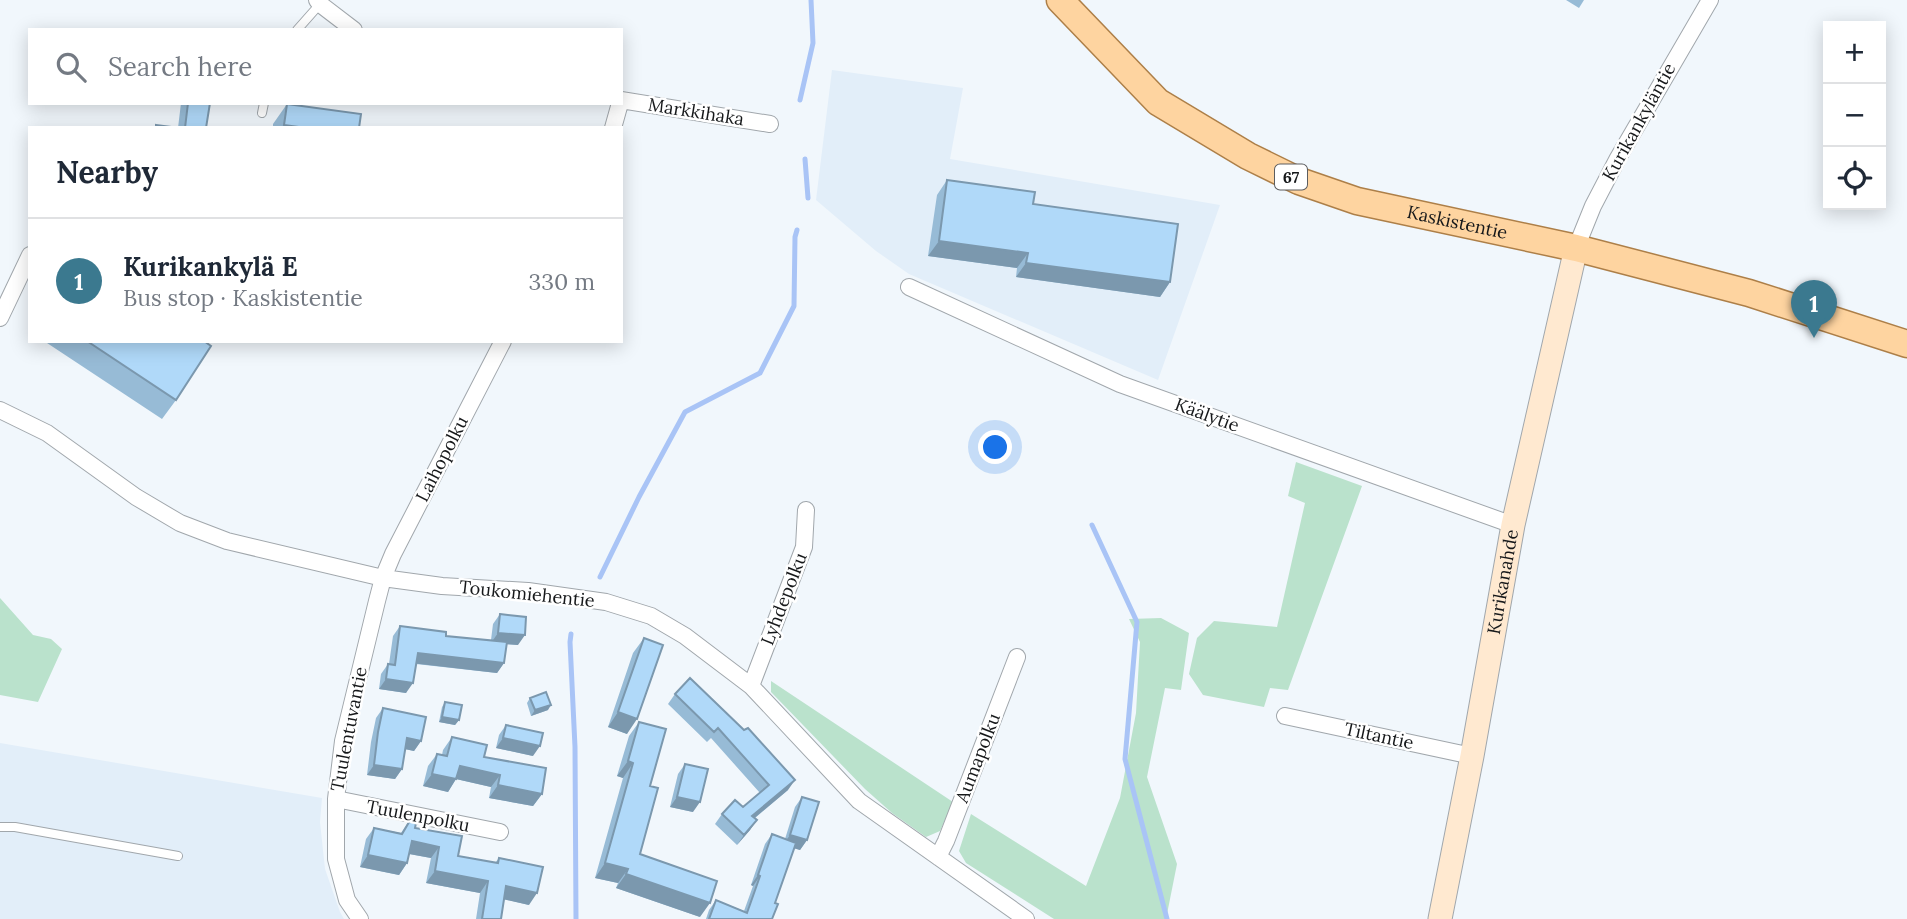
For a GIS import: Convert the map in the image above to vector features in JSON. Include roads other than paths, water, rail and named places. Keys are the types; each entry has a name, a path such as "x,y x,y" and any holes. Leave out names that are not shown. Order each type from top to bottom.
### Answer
{"main road":[{"name":"Kaskistentie","path":"1060,0 1158,102 1258,161 1299,181 1356,201 1576,248 1749,293 1907,344"},
{"name":"Kurikanahde","path":"1440,919 1513,525 1576,248"}],"street":[{"name":"Kurikankyläntie","path":"1576,248 1593,206 1612,170 1710,0"},
{"path":"318,2 351,28"},
{"name":"Markkihaka","path":"623,102 770,124"},
{"path":"614,126 620,105"},
{"path":"0,318 28,259"},
{"name":"Käälytie","path":"909,287 1120,384 1513,525"},
{"name":"Laihopolku","path":"383,578 502,343"},
{"name":"Toukomiehentie","path":"0,410 47,433 136,497 180,523 228,541 383,578 442,586 528,591 606,602 651,616 685,636 751,685 859,801 1026,919"},
{"name":"Lyhdepolku","path":"751,685 804,547 806,510"},
{"name":"Tuulentuvantie","path":"360,919 346,900 336,859 336,799 343,741 383,578"},
{"name":"Aumapolku","path":"938,857 1017,657"},
{"name":"Tiltantie","path":"1286,716 1472,756"},
{"name":"Tuulenpolku","path":"336,799 500,832"}],"lane":[{"path":"298,28 318,2"},
{"path":"0,827 15,827 178,856"}],"waterway":[{"path":"800,100 813,43 811,0"},
{"path":"805,159 808,198"},
{"path":"600,577 685,412 760,373 794,306 797,230"},
{"path":"1092,525 1137,622 1125,759 1167,919"},
{"path":"571,634 576,919"}],"place":[{"name":"Kurikankylä E","path":"1814,338"}]}
